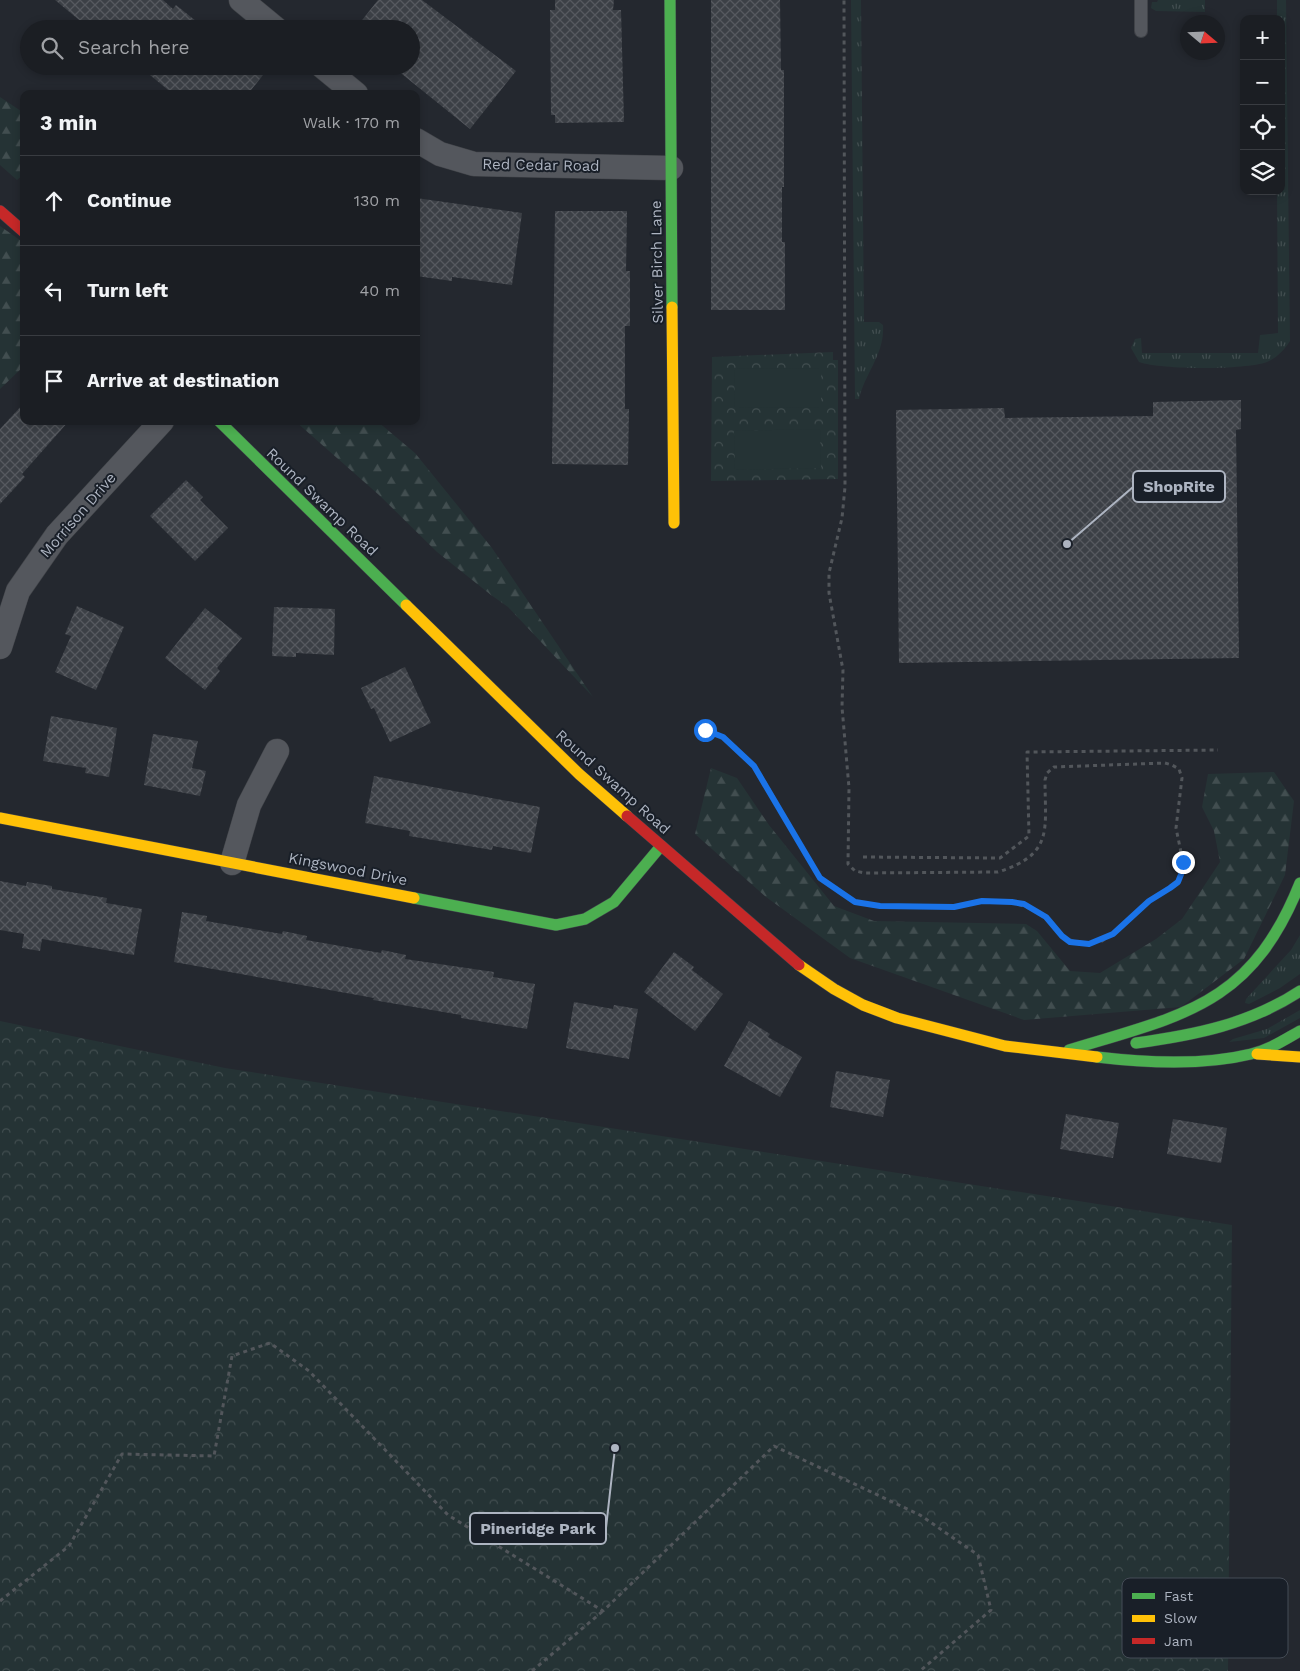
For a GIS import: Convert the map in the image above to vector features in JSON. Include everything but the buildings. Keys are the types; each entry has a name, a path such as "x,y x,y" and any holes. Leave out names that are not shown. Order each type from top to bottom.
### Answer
{"main road":[{"name":"Silver Birch Lane","path":"670,0 674,523"},
{"path":"0,211 20,228"},
{"name":"Round Swamp Road","path":"223,425 579,774 790,958 834,988 864,1005 897,1018 1005,1046 1056,1054 1139,1062 1204,1060 1251,1054 1276,1045 1300,1031"},
{"name":"Kingswood Drive","path":"0,818 556,925 585,919 614,902 661,846"},
{"path":"1056,1054 1163,1022 1191,1010 1222,992 1247,970 1271,941 1290,909 1300,883"},
{"name":"Round Swamp Road","path":"1056,1054 1165,1040 1205,1032 1254,1016 1300,991"},
{"path":"1251,1054 1300,1057"}],"street":[{"path":"241,0 265,20"},
{"path":"333,75 351,90"},
{"name":"Red Cedar Road","path":"420,142 440,154 474,164 671,168"},
{"name":"Morrison Drive","path":"0,647 18,591 57,535 158,425"},
{"path":"232,863 249,805 277,751"}],"lane":[{"path":"1141,0 1141,31"}],"path":[{"path":"698,732 705,730 715,732 744,755 762,778 820,878 855,902 880,906 954,907 982,901 1024,904 1046,917 1062,936 1070,942 1089,944 1113,934 1149,901 1178,882 1182,872 1183,862 1176,828 1182,778 1179,769 1172,764 1165,763 1054,767 1047,773 1045,780 1044,834 1042,844 1036,851 1015,865 998,872 865,873 855,871 848,864 849,788 842,707 843,670 829,593 829,573 842,518 846,487 844,0"},
{"path":"863,857 1000,858 1029,836 1027,752 1218,750"},
{"path":"0,1601 69,1546 122,1454 214,1456 232,1356 270,1343 309,1371 448,1514 603,1611"},
{"path":"532,1671 603,1611 774,1446 920,1514 978,1555 991,1610 920,1671"}],"green space":[{"path":"851,0 861,0 864,322 879,322 883,325 881,345 859,399 855,399"},
{"path":"1158,0 1205,0 1205,12 1156,11 1151,8 1152,2 1157,2"},
{"path":"1277,0 1286,0 1290,341 1274,358 1256,365 1223,368 1184,368 1150,365 1139,362 1131,348 1135,339 1141,338 1142,353 1258,353 1260,335 1278,333 1277,195 1285,195 1285,15 1277,15"},
{"path":"0,97 20,110 20,177 17,180 0,165"},
{"path":"0,226 20,240 20,370 0,389"},
{"path":"833,352 833,360 838,360 838,479 711,481 712,357"},
{"path":"821,368 821,407 735,408 734,369"},
{"path":"300,425 382,425 415,453 492,548 593,697 508,607 437,552 379,495"},
{"path":"820,429 821,468 735,470 734,431"},
{"path":"711,768 737,778 769,825 834,906 874,921 1026,924 1037,931 1070,971 1100,973 1156,939 1182,919 1220,862 1214,831 1202,807 1208,774 1274,772 1294,801 1285,875 1244,959 1181,1007 1024,1020 850,958 766,897 695,834"},
{"path":"1300,935 1300,974 1280,988 1249,1004 1245,1003 1246,999 1291,950"},
{"path":"1300,1010 1300,1018 1264,1038 1229,1042 1233,1039 1267,1029"},
{"path":"0,1021 225,1068 1232,1225 1229,1578 1122,1578 1122,1658 1228,1658 1228,1671 0,1671"}],"traffic: fast":[{"path":"670,0 672,307"},
{"path":"223,425 406,605"},
{"path":"414,898 556,925 585,919 614,902 661,846"},
{"path":"1069,1050 1179,1014 1209,999 1235,981 1259,956 1281,924 1300,883"},
{"path":"1136,1043 1201,1032 1242,1020 1262,1012 1300,991"},
{"path":"1097,1057 1155,1062 1194,1062 1232,1058 1264,1050 1300,1031"}],"traffic: slow":[{"path":"672,307 674,523"},
{"path":"406,605 579,774 627,816"},
{"path":"0,818 414,898"},
{"path":"799,965 834,989 863,1005 897,1018 1005,1046 1097,1057"},
{"path":"1257,1054 1300,1057"}],"traffic: jam":[{"path":"0,211 20,228"},
{"path":"627,816 799,965"}],"place":[{"name":"ShopRite","path":"1067,544"},
{"name":"Pineridge Park","path":"615,1448"}],"route":[{"path":"705,730 715,732 723,737 754,766 810,864 820,878 855,902 880,906 954,907 982,901 1024,904 1046,917 1062,936 1070,942 1089,944 1102,941 1113,934 1149,901 1178,882 1183,862"}]}
